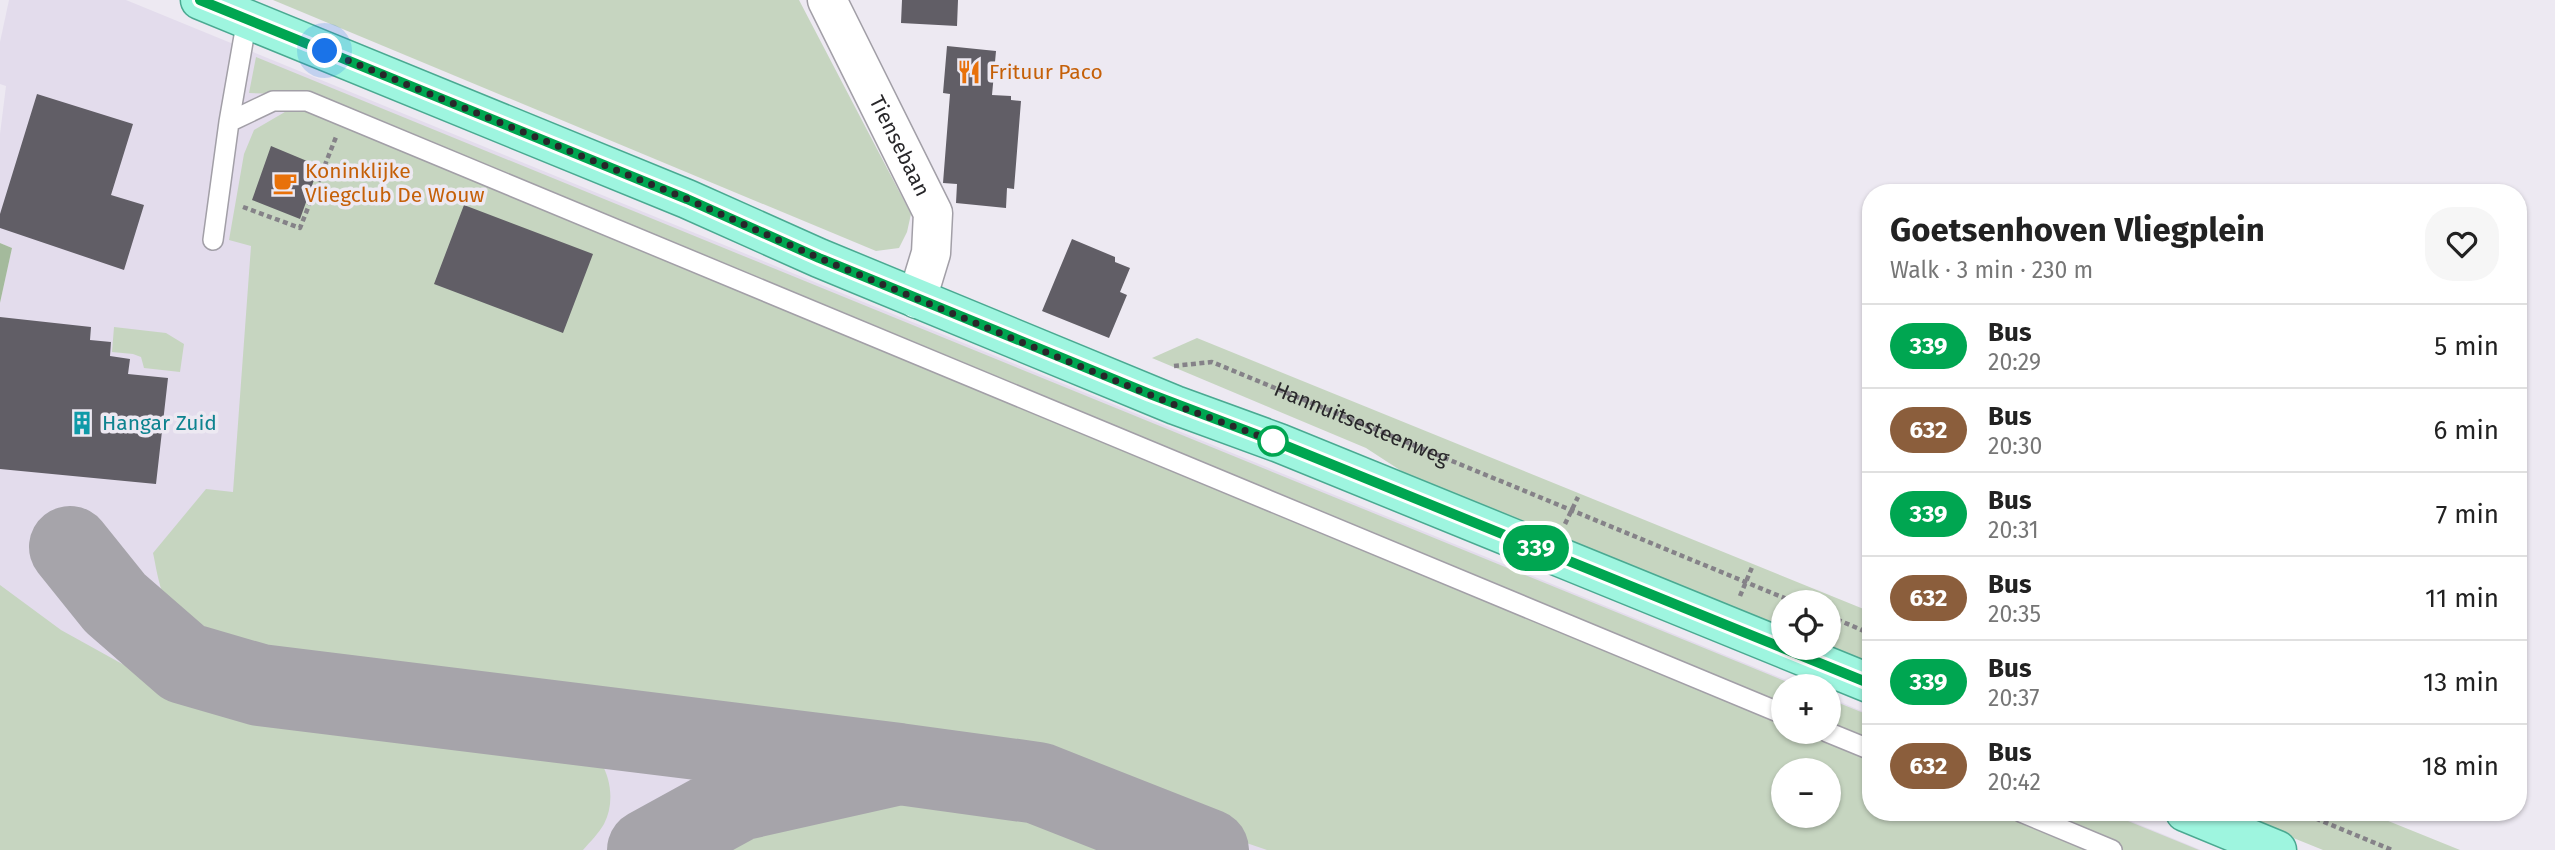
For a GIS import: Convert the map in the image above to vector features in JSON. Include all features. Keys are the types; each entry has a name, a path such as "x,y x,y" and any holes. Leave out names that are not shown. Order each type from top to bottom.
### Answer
{"main road":[{"path":"200,0 674,194 917,299 1175,405 1279,443 1862,680"},
{"path":"2207,821 2274,849"}],"street":[{"name":"Tiensebaan","path":"827,0 933,213 931,253 917,299"}],"lane":[{"path":"213,240 229,122 247,19"},
{"path":"229,122 273,101 307,101 1771,708"},
{"path":"1841,738 1862,746"},
{"path":"2043,821 2112,850"}],"path":[{"path":"219,198 300,229 344,117"},
{"name":"Hannuitsesteenweg","path":"1171,366 1212,362 1771,593"},
{"path":"1841,621 1862,630"},
{"path":"2322,821 2392,850"}],"shaded area":[{"path":"9,0 126,0 1772,674 1771,744 1841,744 1841,702 1862,711 1862,821 2131,821 2201,850 0,850 0,303 12,248 0,243 0,134 6,86 0,84 0,42"}],"green space":[{"path":"273,0 799,0 911,214 907,232 899,248 876,251"},
{"path":"256,57 1771,675 1771,702 315,95 249,93"},
{"path":"290,109 308,112 1771,718 1771,744 1834,744 1862,755 1862,821 2020,821 2090,850 1267,850 1033,770 832,731 272,667 210,642 183,623 164,596 153,553 206,489 233,492 251,246 229,240 244,154 254,130"},
{"path":"0,243 12,248 0,303"},
{"path":"114,327 166,333 184,344 180,372 144,368 141,357 112,352"},
{"path":"1197,338 1817,590 1771,590 1771,622 1406,474 1366,448 1152,358"},
{"path":"0,585 61,630 144,676 216,696 563,735 577,739 592,751 605,769 610,791 608,814 602,827 583,850 0,850"},
{"path":"1841,600 1862,608 1862,659 1841,651"},
{"path":"1841,704 1862,712 1862,739 1841,731"},
{"path":"912,795 971,798 1017,805 1144,850 699,850 754,828 833,808"},
{"path":"2057,821 2128,821 2199,850 2123,850"},
{"path":"2252,821 2388,821 2460,850 2323,850"}],"building":[{"path":"902,0 958,0 957,26 901,23"},
{"path":"947,46 996,51 992,95 1011,96 1011,100 1021,101 1014,189 1007,188 1006,208 956,203 957,184 943,183 950,94 943,93"},
{"path":"37,94 133,124 111,195 144,205 124,270 0,228 0,214"},
{"name":"Koninklijke Vliegclub De Wouw","path":"271,146 319,166 300,219 252,200"},
{"path":"464,205 593,254 563,333 434,284"},
{"path":"1072,239 1115,257 1115,262 1130,268 1120,292 1127,295 1109,338 1042,311"},
{"name":"Hangar Zuid","path":"0,317 91,327 90,340 111,342 110,356 130,359 128,374 168,378 156,484 0,469"}],"taxiway":[{"path":"70,547 115,603 184,663 260,685 899,764"},
{"path":"648,850 739,800 899,764 1038,783 1208,850"}],"bus line":[{"name":"339","path":"200,0 687,199 819,258 1175,405 1279,443 1862,680"}],"place":[{"name":"Frituur Paco","path":"969,72"},
{"name":"Koninklijke Vliegclub De Wouw","path":"285,183"},
{"name":"Hangar Zuid","path":"82,423"}],"route":[{"path":"325,51 687,199 819,258 1072,363 1279,443 1273,441"}]}
